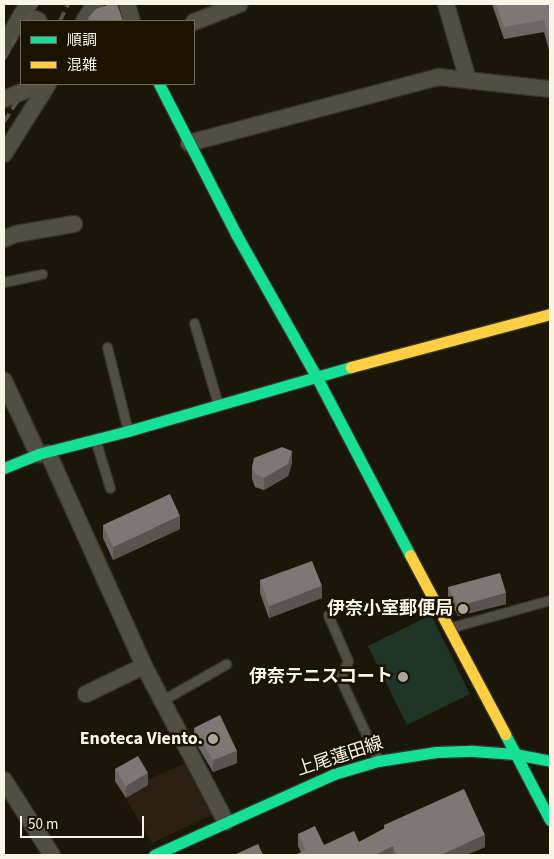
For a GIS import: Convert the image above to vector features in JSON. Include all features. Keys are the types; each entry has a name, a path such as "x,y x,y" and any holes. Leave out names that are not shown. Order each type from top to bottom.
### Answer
{"street":[{"path":"85,20 95,4"},
{"path":"127,4 132,20"},
{"path":"195,22 240,4"},
{"path":"446,4 468,80"},
{"path":"5,34 25,9 38,20"},
{"path":"189,143 439,77 550,89"},
{"path":"4,99 39,85"},
{"path":"4,154 47,85"},
{"path":"160,85 236,234 316,376 550,820"},
{"path":"4,239 16,234 74,224"},
{"path":"4,468 43,454 316,376 550,314"},
{"path":"4,381 43,454 160,701 226,822"},
{"path":"86,694 144,666"},
{"name":"上尾蓮田線","path":"154,855 334,774 378,761 436,752 473,751 514,754 550,761"},
{"path":"4,780 52,855"}],"lane":[{"path":"4,282 42,274"},
{"path":"194,322 218,405"},
{"path":"107,347 128,431"},
{"path":"95,439 110,488"},
{"path":"448,628 550,600"},
{"path":"328,615 348,662 340,678 378,761"},
{"path":"160,701 226,664"}],"shaded area":[{"path":"188,762 216,813 152,843 126,799 149,785 147,780"}],"green space":[{"path":"431,615 470,694 407,725 368,646"}],"building":[{"path":"110,4 117,4 123,20 89,20 88,18 96,9"},
{"path":"496,4 550,4 550,42 544,20 504,27"},
{"path":"282,447 292,451 288,464 264,478 255,474 252,467 254,458"},
{"path":"170,494 180,516 113,547 103,525"},
{"path":"312,561 322,586 269,606 260,580"},
{"path":"500,573 506,593 458,606 448,587"},
{"path":"220,715 237,751 213,760 194,728"},
{"path":"138,756 148,773 126,786 115,769"},
{"path":"464,789 485,835 440,855 397,855 393,846 375,855 295,855 306,850 298,834 315,826 324,845 354,831 359,842 385,828 384,825"},
{"path":"258,844 263,855 234,855"}],"railway":[{"path":"27,20 37,4"},
{"path":"60,20 68,4"},
{"path":"4,59 20,30"},
{"path":"4,122 27,85"}],"traffic: fast":[{"path":"160,85 236,234 316,376 410,555"},
{"path":"4,468 38,454 128,431 351,367"},
{"path":"505,734 550,820"},
{"path":"154,855 334,774 378,761 436,752 473,751 515,754 550,761"}],"traffic: slow":[{"path":"351,367 550,314"},
{"path":"410,555 505,734"}],"place":[{"name":"伊奈小室郵便局","path":"463,609"},
{"name":"伊奈テニスコート","path":"403,677"},
{"name":"Enoteca Viento.","path":"213,739"}]}
